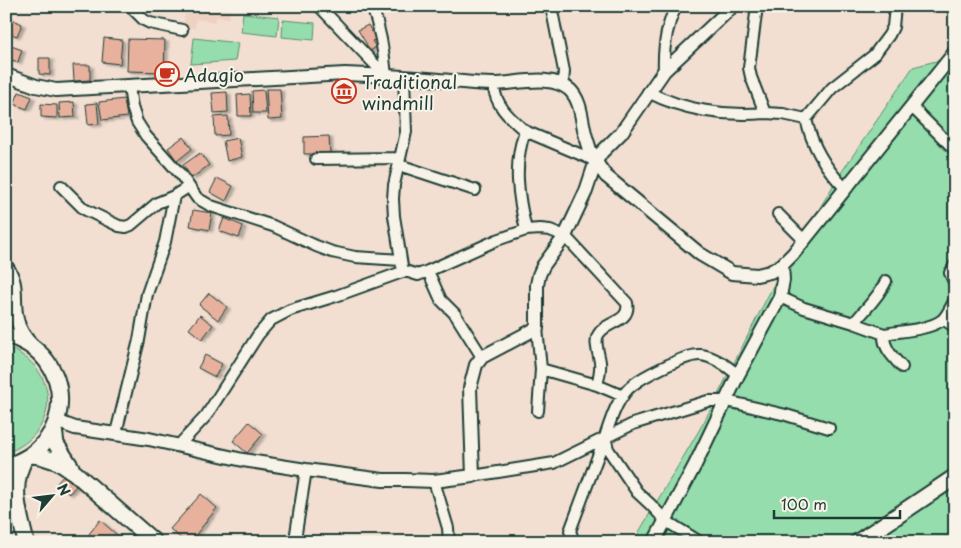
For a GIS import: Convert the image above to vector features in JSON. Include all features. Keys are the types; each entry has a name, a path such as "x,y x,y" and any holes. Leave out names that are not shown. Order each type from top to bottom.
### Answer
{"main road":[{"path":"6,335 21,340 36,349 46,360 57,380 60,402 55,425 56,444 64,459 75,472 154,542"},
{"path":"26,542 18,506 16,483 28,458 45,443 55,425"},
{"path":"6,466 40,456 58,462 75,472"},
{"path":"858,542 955,478"},
{"path":"6,487 18,506"}],"street":[{"path":"130,6 150,23 182,30"},
{"path":"319,6 386,76"},
{"path":"372,6 380,29 384,49 386,76"},
{"path":"551,6 563,65 562,84"},
{"path":"664,71 664,51 668,28 676,6"},
{"path":"538,410 541,370 537,328 538,276 565,236 586,190 596,161 602,152 621,133 664,71 733,6"},
{"path":"757,6 749,68 765,113"},
{"path":"806,119 832,88 874,55 889,34 895,6"},
{"path":"6,75 36,86 56,90 345,74 493,84 551,81 562,84 571,91 580,108 586,140 606,176 700,254 715,264 732,273 756,275 770,272 782,265 955,52"},
{"path":"404,77 406,132 394,185 393,199 401,260 405,271"},
{"path":"493,84 494,95 501,109 525,131 596,161"},
{"path":"129,87 132,107 146,136 181,175 188,188 197,198 211,206 273,226 316,246 355,257 401,260"},
{"path":"648,92 668,102 720,113 748,115 782,114 806,119"},
{"path":"911,106 955,150"},
{"path":"806,119 809,133 823,161 831,174 845,188"},
{"path":"525,131 519,147 517,168 526,230"},
{"path":"316,159 400,162 475,190"},
{"path":"62,186 84,209 119,226 126,227 131,225 156,203 188,188"},
{"path":"116,433 139,340 147,294 165,242 174,196"},
{"path":"778,214 804,240"},
{"path":"179,444 206,416 258,335 271,320 290,310 336,296 405,271 418,275 497,240 526,230 545,230 565,236 627,303 628,309 625,314 597,336 596,342 600,362 597,385"},
{"path":"654,542 727,401 737,377 780,297 783,280 782,265"},
{"path":"955,265 950,273 955,284"},
{"path":"6,266 14,279 16,288 15,301 19,326 25,338 36,349"},
{"path":"428,271 441,300 455,314 482,357"},
{"path":"854,324 867,306 881,292 886,281"},
{"path":"780,297 804,308 884,334 921,328 943,319 955,300"},
{"path":"6,314 15,301"},
{"path":"943,319 955,327"},
{"path":"473,476 470,388 476,365 482,357 537,328"},
{"path":"884,334 883,342 887,350 902,367"},
{"path":"577,542 573,539 570,531 612,415 632,385 647,375 688,357 698,355 718,361 737,377"},
{"path":"541,370 597,385 623,396"},
{"path":"708,401 727,388 737,377"},
{"path":"55,425 179,444 243,460 306,470 383,480 434,481 554,463 633,424 708,401 727,401 786,415 829,428"},
{"path":"605,437 608,450 636,492 666,521 700,542"},
{"path":"296,542 306,470"},
{"path":"434,481 448,528 450,542"}],"shaded area":[{"path":"186,6 201,8 202,6 231,7 229,18 216,17 215,22 196,19 195,28 183,27"}],"green space":[{"path":"243,13 279,17 277,36 241,32"},
{"path":"283,20 315,23 314,40 282,37"},
{"path":"194,38 238,43 235,61 191,64"},
{"path":"955,56 955,542 633,542 704,422 774,284 839,176 913,67"},
{"path":"6,347 24,356 37,369 45,384 48,400 45,416 37,431 24,444 6,453"}],"building":[{"path":"7,17 22,24 17,36 6,32"},
{"path":"368,25 376,39 372,41 376,47 367,53 362,48 367,45 358,30"},
{"path":"104,38 122,40 120,64 102,62"},
{"path":"128,39 165,40 164,72 127,71"},
{"path":"6,44 22,50 18,62 6,58"},
{"path":"39,58 50,58 50,75 39,74"},
{"path":"73,65 90,65 90,80 74,81"},
{"path":"266,89 280,89 282,119 268,120"},
{"path":"264,90 266,113 253,113 252,91"},
{"path":"19,92 32,97 27,109 14,104"},
{"path":"227,92 228,112 214,113 212,93"},
{"path":"250,94 251,116 238,116 237,95"},
{"path":"124,99 127,117 102,120 99,102"},
{"path":"74,102 75,117 60,118 59,103"},
{"path":"97,103 99,124 88,125 86,104"},
{"path":"41,104 57,105 57,118 41,117"},
{"path":"228,116 229,135 215,136 214,117"},
{"path":"329,136 330,154 304,154 304,137"},
{"path":"183,137 192,149 177,161 168,148"},
{"path":"238,138 242,157 227,161 223,141"},
{"path":"200,153 209,165 192,178 183,165"},
{"path":"217,178 233,186 226,201 210,192"},
{"path":"193,210 212,213 209,230 190,226"},
{"path":"224,218 243,226 239,238 219,231"},
{"path":"209,293 227,307 218,320 199,305"},
{"path":"200,315 213,325 202,339 189,329"},
{"path":"205,355 222,364 215,377 198,368"},
{"path":"249,422 263,434 247,453 233,441"},
{"path":"64,475 76,486 69,494 57,483"},
{"path":"201,494 217,508 190,542 185,542 170,529"},
{"path":"100,520 125,542 98,542 89,534"}],"place":[{"name":"Adagio","path":"167,74"},
{"name":"Traditional windmill","path":"344,91"}]}
